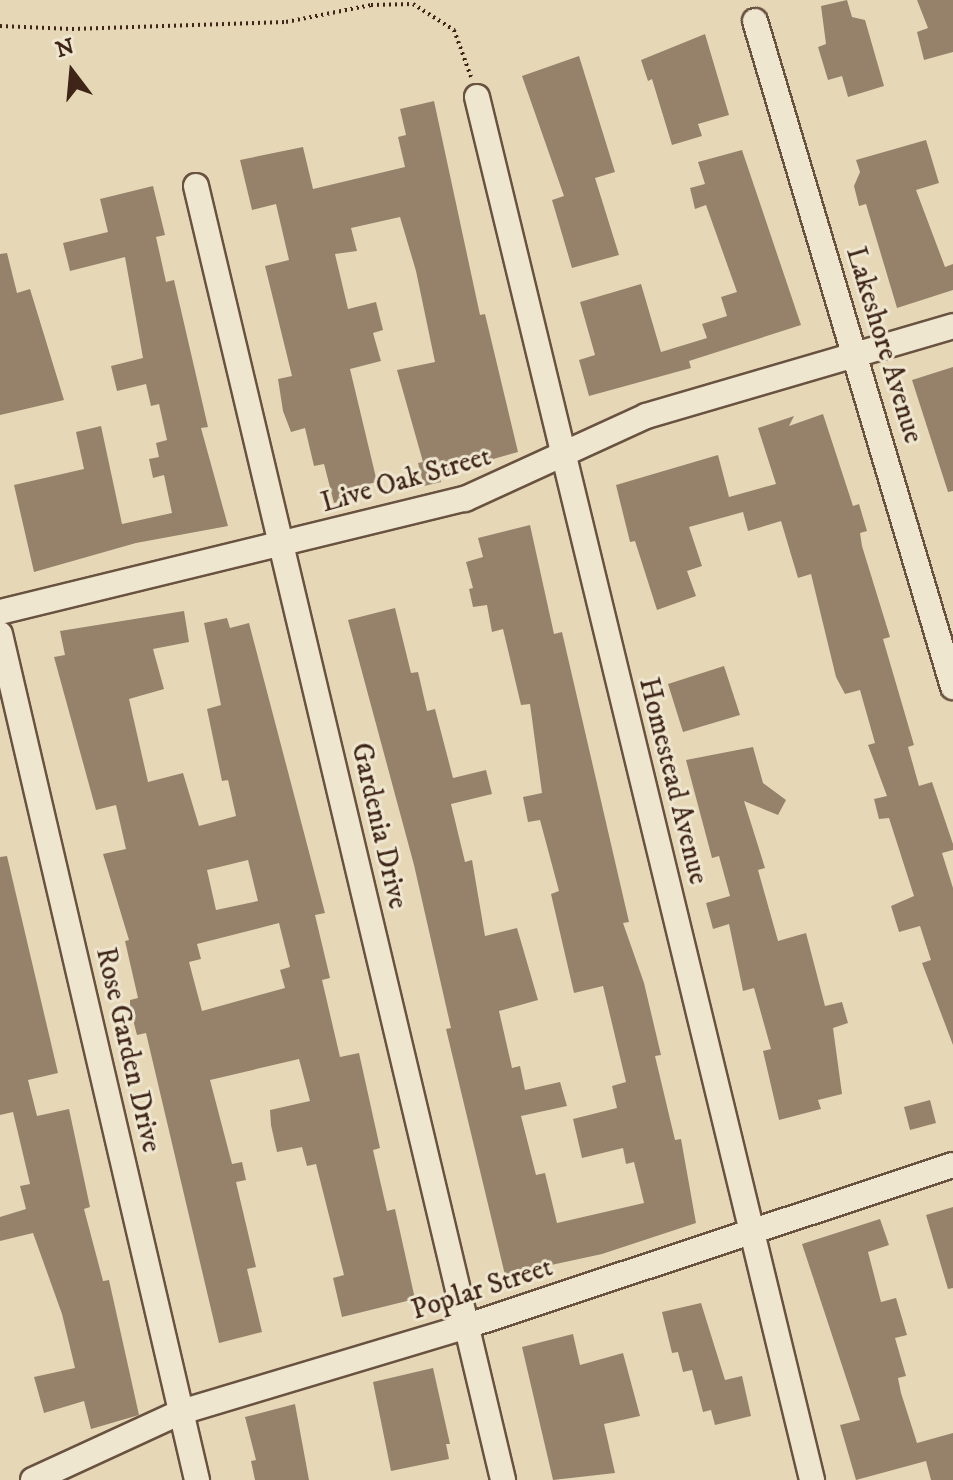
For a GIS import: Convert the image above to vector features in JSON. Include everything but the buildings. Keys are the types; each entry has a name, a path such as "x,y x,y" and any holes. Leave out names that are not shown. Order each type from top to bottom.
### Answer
{"street":[{"name":"Lakeshore Avenue","path":"755,21 953,687"},
{"name":"Homestead Avenue","path":"477,97 561,454 812,1480"},
{"name":"Gardenia Drive","path":"196,186 503,1480"},
{"name":"Live Oak Street","path":"0,612 465,499 646,416 953,326"},
{"name":"Rose Garden Drive","path":"0,634 197,1480"},
{"name":"Poplar Street","path":"33,1480 181,1412 467,1326 953,1165"}],"path":[{"path":"0,26 72,29 286,22 371,5 413,4 454,30 477,97"}]}
